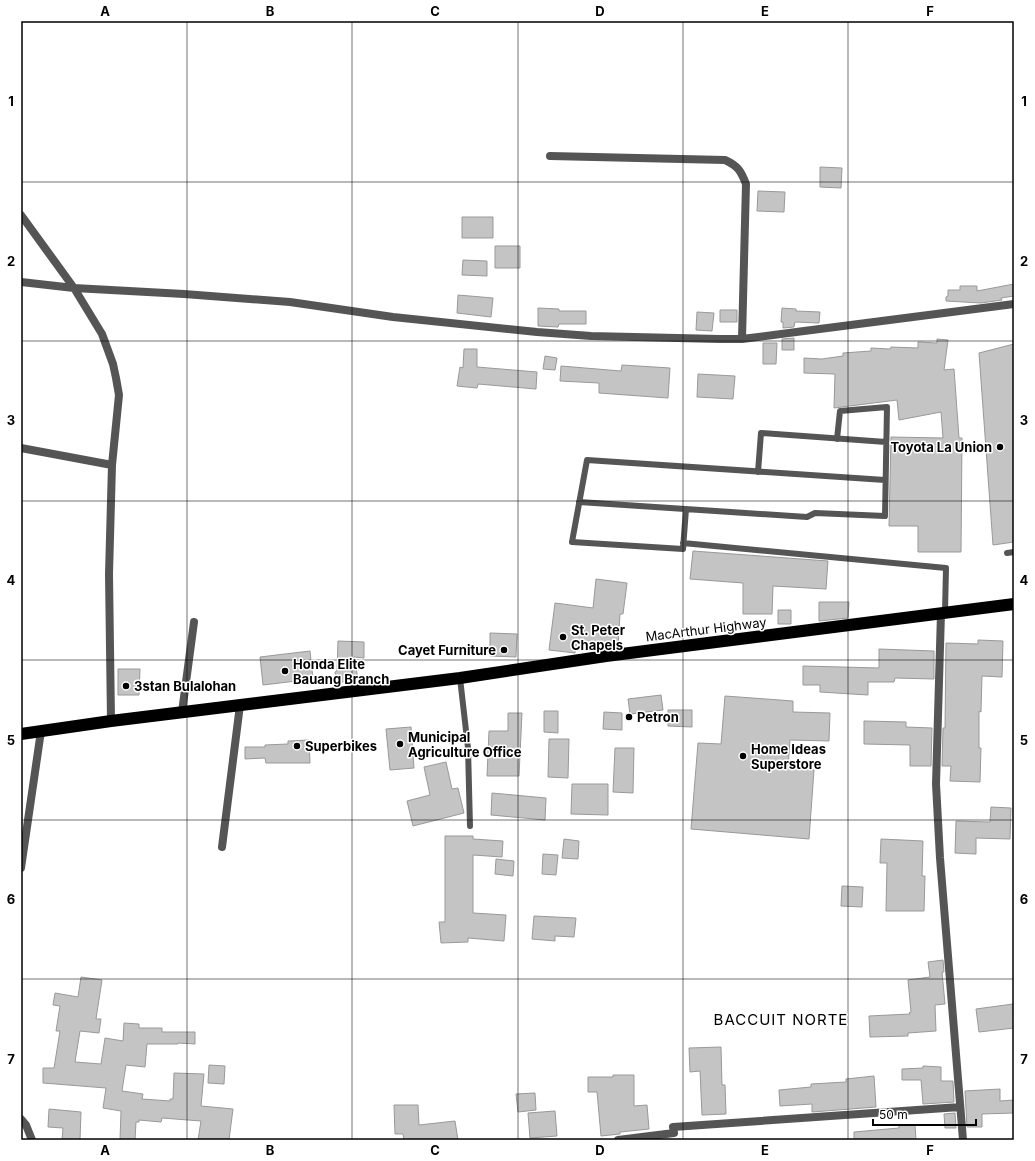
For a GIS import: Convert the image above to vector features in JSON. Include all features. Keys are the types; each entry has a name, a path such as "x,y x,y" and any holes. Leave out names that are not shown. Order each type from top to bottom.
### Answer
{"highway":[{"name":"MacArthur Highway","path":"21,734 111,721 460,678 606,656 1014,604"}],"street":[{"path":"550,156 725,160 734,164 741,172 746,184 742,339"},
{"path":"21,215 74,288 102,334 113,364 116,378 119,395 112,465 109,574 111,721"},
{"path":"21,282 74,288 290,302 393,317 536,332 591,336 742,339 1014,304"},
{"path":"21,448 112,465"},
{"path":"943,612 936,784 940,858 963,1140"},
{"path":"182,712 194,622"},
{"path":"222,846 240,705"},
{"path":"21,868 41,731"},
{"path":"618,1140 674,1137 673,1127 960,1107"},
{"path":"21,1119 26,1125 32,1140"}],"lane":[{"path":"579,502 807,517 815,513 885,516 887,407 840,411 837,439"},
{"path":"758,472 761,433 886,442"},
{"path":"686,509 683,549 572,542 587,460 885,480"},
{"path":"683,543 946,568 943,612"},
{"path":"460,678 468,748 470,826"}],"building":[{"path":"820,167 842,168 841,188 820,187"},
{"path":"758,191 785,192 784,212 757,211"},
{"path":"462,217 493,217 493,238 462,238"},
{"path":"495,246 520,246 520,268 495,268"},
{"path":"463,260 487,261 487,276 462,275"},
{"path":"1014,284 1014,296 1001,298 1002,300 981,303 946,301 948,290 960,290 960,286 977,286 977,291"},
{"path":"458,295 493,298 491,317 457,313"},
{"path":"538,308 559,309 559,311 586,311 586,324 559,324 558,327 538,326"},
{"path":"782,308 796,309 796,311 820,312 819,323 795,322 794,327 783,328 783,322 781,322"},
{"path":"720,310 737,310 737,322 720,322"},
{"path":"697,312 714,313 712,331 696,330"},
{"path":"794,338 794,350 782,350 782,339"},
{"path":"937,339 948,340 944,370 954,369 959,438 962,438 961,552 918,552 918,526 889,526 891,437 943,438 941,412 899,420 897,400 834,408 835,374 804,373 804,358 822,359 843,356 843,353 871,351 871,348 918,348 918,342 937,343"},
{"path":"763,343 777,343 776,364 763,364"},
{"name":"Toyota La Union","path":"1014,344 1014,542 993,545 979,353"},
{"path":"464,349 477,349 477,367 537,372 536,389 478,384 477,388 457,386 460,367 463,368"},
{"path":"545,356 557,358 555,370 543,369"},
{"path":"622,365 670,368 668,398 599,393 599,383 560,381 561,366 621,371"},
{"path":"698,374 735,376 733,399 697,397"},
{"path":"693,551 828,561 826,589 773,586 772,614 743,614 743,583 690,579"},
{"path":"596,579 627,583 623,614 620,614 618,647 612,648 576,645 575,653 549,650 555,603 593,608"},
{"path":"819,602 849,602 848,618 819,621"},
{"path":"778,610 791,610 791,624 778,624"},
{"path":"490,633 517,634 516,657 490,656"},
{"path":"978,640 1003,641 1002,677 982,676 981,712 979,711 979,748 981,748 980,782 950,781 951,766 942,766 943,728 945,728 946,643 978,644"},
{"path":"338,641 364,642 364,658 354,657 358,679 337,683 335,672 337,671"},
{"path":"879,649 934,651 934,679 895,678 894,682 868,682 868,695 820,692 820,685 803,685 803,666 879,668"},
{"path":"310,651 313,679 263,685 260,657"},
{"path":"118,669 140,669 139,695 118,695"},
{"path":"661,695 663,710 630,714 628,699"},
{"name":"Home Ideas Superstore","path":"725,696 793,701 793,712 830,713 829,741 790,740 788,768 814,770 809,839 691,829 698,743 721,744"},
{"path":"668,710 692,710 692,727 668,726"},
{"path":"544,711 558,711 558,733 544,732"},
{"path":"604,712 622,713 622,730 603,729"},
{"path":"508,713 522,713 519,776 487,776 489,731 508,731"},
{"path":"864,721 906,722 906,727 932,728 931,766 910,766 910,745 864,744"},
{"path":"411,727 414,768 390,770 386,729"},
{"path":"549,739 569,739 568,778 548,777"},
{"path":"309,740 310,763 266,763 265,758 245,759 245,747 265,747 265,745 288,744 288,741"},
{"path":"615,748 634,748 633,793 613,792"},
{"path":"446,762 452,789 458,788 464,813 413,826 407,801 430,795 424,767"},
{"path":"572,784 608,784 608,815 571,814"},
{"path":"492,793 546,798 545,820 491,815"},
{"path":"991,807 1011,808 1010,839 976,838 976,854 955,853 956,821 990,822"},
{"path":"445,836 473,836 473,839 503,841 502,857 473,855 473,913 506,915 504,941 468,938 468,942 441,943 439,922 445,922"},
{"path":"564,839 579,841 578,859 562,858"},
{"path":"881,839 923,841 922,876 925,876 924,911 886,911 887,863 880,863"},
{"path":"543,854 558,855 556,875 542,874"},
{"path":"496,859 514,861 513,876 495,874"},
{"path":"842,886 863,887 862,907 841,906"},
{"path":"534,916 576,918 574,937 555,936 555,941 532,939"},
{"path":"943,960 944,972 942,972 945,1004 935,1005 936,1031 908,1033 908,1036 870,1037 869,1016 910,1014 908,980 930,977 928,962"},
{"path":"81,977 102,980 96,1019 101,1019 99,1033 80,1031 75,1062 101,1064 105,1038 123,1041 124,1023 139,1024 139,1028 162,1028 162,1032 195,1032 195,1044 147,1044 145,1067 126,1065 122,1091 143,1094 142,1099 170,1101 170,1099 173,1099 174,1073 204,1074 201,1106 233,1109 229,1140 198,1140 201,1121 162,1118 161,1122 139,1120 139,1122 136,1122 135,1140 120,1140 121,1111 103,1108 106,1088 43,1083 43,1068 54,1068 60,1031 56,1031 60,1006 53,1005 55,993 78,997"},
{"path":"1013,1004 1014,1028 979,1032 976,1009"},
{"path":"721,1047 722,1085 725,1085 726,1114 702,1115 700,1071 690,1072 689,1048"},
{"path":"209,1065 225,1066 224,1084 208,1083"},
{"path":"923,1066 941,1067 941,1081 953,1081 954,1102 923,1104 921,1080 902,1080 902,1069 923,1068"},
{"path":"613,1075 634,1075 634,1106 647,1105 649,1129 620,1132 620,1134 601,1136 597,1092 588,1092 588,1077 613,1077"},
{"path":"874,1076 876,1107 812,1112 812,1104 780,1106 779,1090 811,1087 811,1084 846,1082 846,1079"},
{"path":"1000,1089 1000,1101 1014,1100 1014,1113 982,1114 982,1127 967,1127 965,1091"},
{"path":"535,1093 536,1110 518,1112 516,1094"},
{"path":"394,1105 418,1105 419,1125 455,1121 458,1140 404,1140 403,1134 395,1134"},
{"path":"49,1109 81,1112 80,1140 62,1140 63,1128 48,1127"},
{"path":"555,1111 557,1136 530,1138 528,1113"},
{"path":"955,1113 956,1128 945,1128 944,1114"},
{"path":"899,1125 915,1125 916,1140 854,1140 854,1132 899,1128"}],"place":[{"name":"Toyota La Union","path":"1000,447"},
{"name":"St. Peter Chapels","path":"563,637"},
{"name":"Cayet Furniture","path":"504,650"},
{"name":"Honda Elite Bauang Branch","path":"285,671"},
{"name":"3stan Bulalohan","path":"126,686"},
{"name":"Petron","path":"629,717"},
{"name":"Municipal Agriculture Office","path":"400,744"},
{"name":"Superbikes","path":"297,746"},
{"name":"Home Ideas Superstore","path":"743,756"}],"district":[{"name":"BACCUIT NORTE","path":"781,1019"}]}
